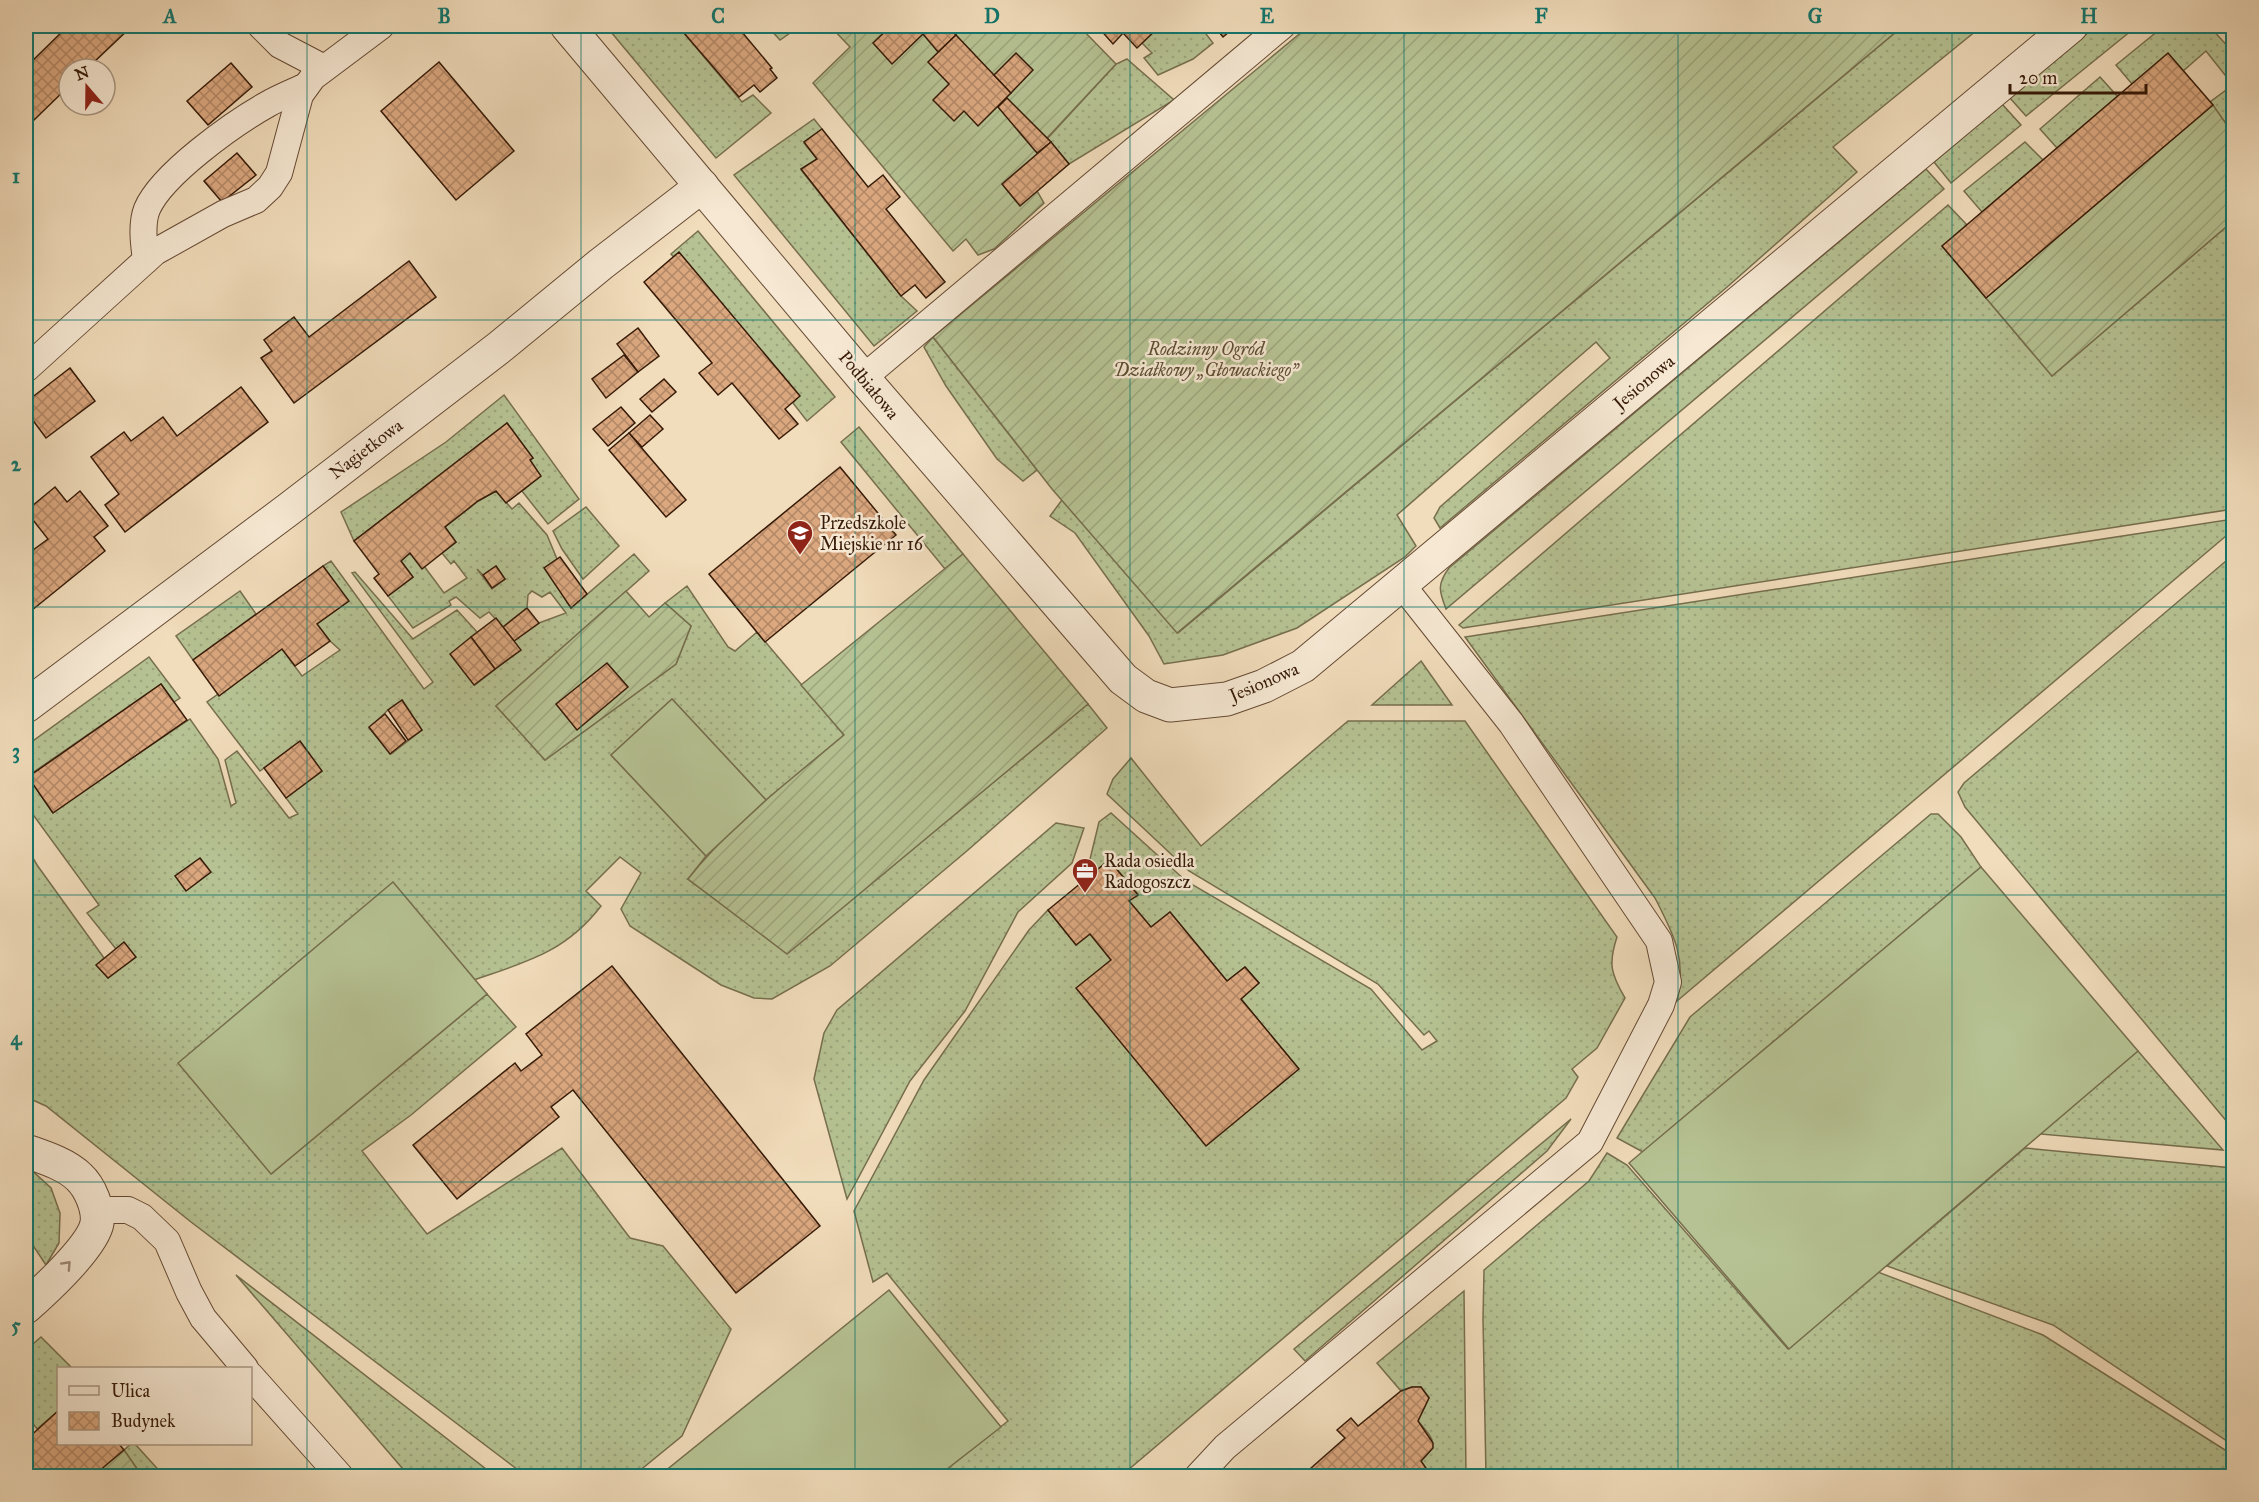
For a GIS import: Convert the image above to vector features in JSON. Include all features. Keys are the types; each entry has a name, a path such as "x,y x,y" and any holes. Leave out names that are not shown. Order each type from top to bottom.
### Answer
{"street":[{"name":"Podbiałowa","path":"567,26 863,378 1123,679 1146,696 1170,705 1197,703"},
{"name":"Jesionowa","path":"1197,703 1227,699 1264,686 1303,666 2071,26"},
{"name":"Nagietkowa","path":"26,706 491,354 601,264 702,186"},
{"path":"26,1151 51,1160 79,1176 88,1189 97,1223 90,1241 26,1307"}],"lane":[{"path":"261,26 280,45 324,68"},
{"path":"26,369 155,252 223,214 256,200 270,187 279,174 288,147 292,120 300,95 306,86 324,68 381,26"},
{"path":"863,378 1282,26"},
{"path":"146,260 144,228 146,212 156,193 189,161 233,127 268,103 306,86"},
{"path":"1198,1476 1225,1447 1590,1142 1659,1011 1668,982 1659,941 1511,723 1402,585"},
{"path":"95,1210 128,1210 142,1217 167,1241 203,1318 244,1367"},
{"path":"252,1376 340,1476"}],"green space":[{"path":"606,26 678,26 742,102 753,95 771,113 716,158"},
{"path":"767,26 800,26 780,40"},
{"path":"830,26 1079,26 1116,64 1047,138 1069,164 1037,191 1044,203 994,249 978,255 966,239 953,251 813,83 850,47"},
{"path":"1160,26 1200,26 1213,43 1193,59 1158,75 1144,58 1152,53 1142,43"},
{"name":"Rodzinny Ogród Działkowy „Głowackiego”","path":"1309,26 1903,26 1177,633 1052,489 933,337"},
{"path":"1903,26 1982,26 1833,147 1857,172 1726,288 1440,528 1434,518 1440,507 1610,358 1596,342 1397,515 1416,546 1405,557 1297,628 1223,655 1164,664 1149,636 1075,533 1050,516 1062,500 1178,633"},
{"path":"2096,26 2137,26 2026,116 2010,98"},
{"path":"2164,26 2209,26 2233,52 2233,85 2206,51 2183,71 2132,84 2116,65"},
{"path":"1127,59 1174,100 1069,164 1047,139 1116,64"},
{"path":"2100,77 2118,97 2057,148 2040,129"},
{"path":"2233,85 2233,129 2231,131 2210,102"},
{"path":"2002,104 2021,125 1951,183 1934,162"},
{"path":"2213,105 2231,131 2233,129 2233,221 2052,376 1986,298"},
{"path":"814,119 822,129 804,143 817,159 801,170 901,296 917,311 874,346 734,175"},
{"path":"2025,142 2043,160 1982,212 1964,191"},
{"path":"1926,169 1944,189 1446,609 1440,588 1442,579 1449,568"},
{"path":"1948,205 1967,225 1942,246 2052,376 2233,221 2233,509 1463,628 1459,625"},
{"path":"698,231 835,397 807,421 793,403 799,396 671,254"},
{"path":"933,337 1037,470 1023,481 997,459 946,386 924,347"},
{"path":"504,395 579,499 548,524 522,491 540,476 530,460 533,458 507,423 354,541 341,512 446,442"},
{"path":"859,427 963,554 945,569 841,442"},
{"path":"496,491 512,509 519,503 547,535 557,559 545,568 571,608 634,554 649,571 496,706 545,760 676,664 691,626 665,603 687,586 728,647 735,651 757,632 844,735 766,800 672,699 611,755 706,856 688,879 787,953 1088,704 1107,728 968,850 830,966 772,999 754,998 721,985 630,926 621,909 641,873 620,857 586,891 601,906 574,934 544,954 474,980 393,883 271,1174 487,994 516,1027 411,1115 362,1151 427,1234 562,1148 630,1238 663,1246 731,1329 682,1436 633,1476 526,1476 191,1222 46,1106 26,1097 26,846 37,865 104,958 97,965 108,978 135,957 124,943 116,949 87,913 99,905 26,805 26,746 149,657 180,698 174,702 161,684 28,776 52,812 190,719 218,759 231,806 236,803 225,760 237,751 289,818 298,814 286,798 322,771 299,742 260,771 207,702 282,649 302,676 340,650 317,624 348,601 323,566 331,561 424,689 433,682 352,573 355,572 413,639 457,610 477,632 475,685 520,650 514,641 539,623 566,613 550,592 542,597 532,591 528,595 527,608 503,627 489,612 480,618 456,597 449,601 451,605 413,628 388,596 413,577 401,561 410,553 422,568 424,566 444,593 467,578 454,561 451,564 442,553 456,542 445,527 478,501","holes":["496,566 505,579 492,589 477,569 483,575","402,700 422,730 391,754 369,728"]},
{"path":"586,507 619,546 583,579 562,549 553,531"},
{"path":"2233,519 2233,530 1677,1001 1680,972 1677,948 1655,898 1465,637"},
{"path":"963,554 1088,704 787,954 688,879 742,821 844,735 801,685"},
{"path":"2233,555 2233,1129 1965,807 1958,792 1964,783"},
{"path":"240,591 256,614 193,660 176,636"},
{"path":"626,591 649,617 665,603 691,626 676,664 545,760 496,706"},
{"path":"1421,661 1452,705 1372,705"},
{"path":"672,699 766,800 706,856 611,755"},
{"path":"1348,721 1465,721 1617,937 1612,955 1612,969 1625,998 1597,1048 1572,1069 1578,1077 1566,1098 1121,1476 938,1476 1008,1421 887,1273 873,1282 854,1211 924,1080 1029,930 1048,910 1076,945 1090,934 1111,960 1077,988 1206,1145 1297,1067 1241,999 1259,983 1245,967 1227,981 1170,912 1151,927 1129,901 1138,894 1109,860 1085,880 1099,822 1111,813 1186,881 1371,989 1422,1050 1437,1041 1429,1031 1424,1035 1378,984 1189,871 1107,794 1113,779 1131,758 1201,846"},
{"path":"1931,814 1938,814 1961,837 1981,867 1643,1152 1617,1138 1690,1017"},
{"path":"1056,823 1084,828 1072,863 1018,912 965,1011 910,1081 847,1199 814,1079 824,1033 837,1010"},
{"path":"1981,867 2138,1051 1789,1349 1629,1163"},
{"path":"393,882 487,994 271,1174 178,1063"},
{"path":"2138,1051 2144,1058 2223,1150 2040,1134"},
{"path":"1571,1119 1547,1151 1305,1361 1294,1349"},
{"path":"2025,1148 2233,1168 2233,1445 2053,1325 1887,1266"},
{"path":"1607,1153 1627,1165 1788,1349 1878,1272 2043,1335 2233,1455 2233,1476 1486,1476 1484,1270 1589,1181"},
{"path":"26,1165 51,1188 60,1213 59,1243 46,1265 26,1235"},
{"path":"236,1275 495,1476 409,1476"},
{"path":"889,1290 1001,1427 938,1476 659,1476"},
{"path":"1464,1291 1466,1476 1421,1476 1427,1471 1421,1461 1431,1450 1432,1441 1418,1421 1429,1397 1421,1387 1401,1391 1377,1363"},
{"path":"41,1337 71,1367 57,1367 57,1412 37,1429 26,1414 26,1350"},
{"path":"130,1445 136,1445 164,1476 142,1476 124,1450"},
{"path":"124,1450 142,1476 93,1476"}],"building":[{"path":"68,26 132,26 99,57 57,57 57,98 33,121 26,113 26,67"},
{"path":"678,26 737,26 772,68 770,69 777,78 760,92 754,85 739,97"},
{"path":"891,26 914,26 923,34 892,64 873,43"},
{"path":"932,26 946,26 956,35 938,52 923,34"},
{"path":"1160,26 1137,48 1123,33 1113,44 1098,27"},
{"path":"1214,26 1236,26 1223,37"},
{"path":"956,35 1011,93 978,126 964,111 954,121 933,100 949,84 928,62"},
{"path":"1016,53 1033,70 1011,93 994,75"},
{"path":"2168,53 2213,105 1986,298 1942,246"},
{"path":"439,62 514,151 456,200 381,111"},
{"path":"231,63 252,87 208,125 187,101"},
{"path":"1007,98 1051,142 1037,153 998,107"},
{"path":"822,129 868,187 883,175 900,197 886,209 945,282 926,298 915,285 901,296 801,169 817,159 804,142"},
{"path":"1051,142 1069,164 1020,206 1002,184"},
{"path":"237,153 256,175 222,202 204,181"},
{"path":"679,252 800,396 785,409 798,424 779,439 732,383 718,395 699,373 712,363 644,282"},
{"path":"409,261 436,297 294,403 261,358 272,351 264,340 294,317 309,337"},
{"path":"638,328 659,356 638,372 617,344"},
{"path":"624,355 638,372 606,398 592,379"},
{"path":"70,368 95,401 46,438 26,411 26,402"},
{"path":"664,379 676,392 652,412 640,399"},
{"path":"241,387 268,422 125,532 105,505 119,494 91,457 124,432 131,441 163,417 177,436"},
{"path":"621,407 635,423 608,446 593,429"},
{"path":"650,415 663,429 642,447 629,433"},
{"path":"507,423 533,458 530,460 541,476 506,503 496,491 478,501 445,527 456,542 422,569 410,553 401,561 413,577 388,596 374,578 379,574 354,541"},
{"path":"629,433 686,500 666,517 609,450"},
{"name":"Przedszkole Miejskie nr 16","path":"840,467 896,535 765,642 709,574"},
{"path":"55,487 67,502 80,491 108,526 94,537 105,551 26,615 26,541 33,550 48,539 26,511"},
{"path":"560,557 587,594 571,608 544,568"},
{"path":"323,566 349,601 317,624 330,641 295,666 282,649 219,696 193,660"},
{"path":"496,566 505,579 492,588 483,575"},
{"path":"527,608 539,623 514,641 503,627"},
{"path":"496,618 521,650 495,669 471,637"},
{"path":"471,637 495,669 474,685 450,654"},
{"path":"607,663 628,687 577,730 556,704"},
{"path":"161,684 187,720 53,813 28,777"},
{"path":"402,700 422,730 408,740 388,710"},
{"path":"385,714 406,741 390,754 369,727"},
{"path":"300,741 322,771 286,798 264,768"},
{"path":"200,858 211,872 186,891 175,876"},
{"path":"1109,860 1138,895 1129,901 1151,927 1170,912 1227,981 1245,967 1259,983 1241,999 1299,1069 1206,1146 1076,988 1111,960 1090,934 1076,945 1048,910"},
{"path":"124,942 136,957 108,978 96,965"},
{"path":"612,966 820,1226 736,1293 573,1090 551,1107 559,1117 457,1199 413,1145 515,1063 521,1071 542,1055 526,1034"},
{"path":"1421,1387 1429,1398 1418,1421 1433,1443 1433,1448 1421,1461 1428,1471 1421,1476 1302,1476 1345,1438 1337,1430 1351,1418 1358,1426 1401,1391"},
{"path":"57,1412 57,1445 120,1445 124,1450 93,1476 26,1476 26,1440"}],"place":[{"name":"Przedszkole Miejskie nr 16","path":"800,556"},
{"name":"Rada osiedla Radogoszcz","path":"1085,894"}]}
